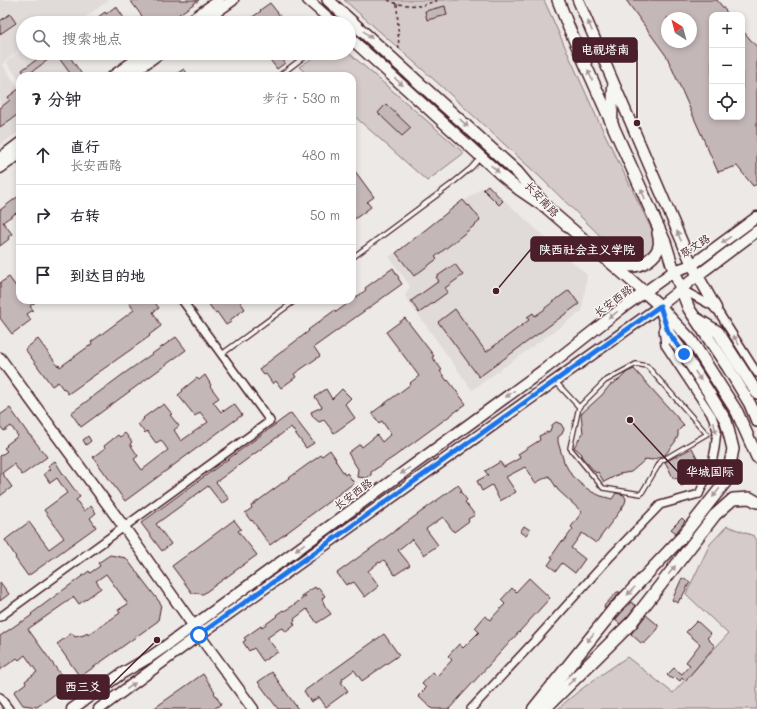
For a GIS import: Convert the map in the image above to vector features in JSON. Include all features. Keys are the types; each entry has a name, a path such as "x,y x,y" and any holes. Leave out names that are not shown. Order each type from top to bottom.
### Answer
{"highway":[{"path":"534,709 615,608"},
{"path":"547,707 631,623"}],"main road":[{"path":"197,16 219,0"},
{"path":"211,16 233,0"},
{"path":"308,0 326,16"},
{"name":"长安南路","path":"328,0 346,16"},
{"path":"558,0 572,35 665,242 674,271 687,304 750,404 757,421"},
{"path":"578,0 692,265 716,308"},
{"name":"长安南路","path":"356,25 518,172 548,209 660,306 691,340 733,405 757,457"},
{"path":"356,43 518,189 548,209"},
{"path":"119,72 135,60"},
{"path":"134,72 150,60"},
{"path":"612,124 613,82"},
{"path":"0,158 16,146"},
{"path":"0,168 16,157"},
{"name":"聚文路","path":"645,292 674,271 692,265 757,217"},
{"path":"595,249 628,265 636,266 641,264 654,254 659,246 660,240 655,221"},
{"path":"99,709 199,635 660,306 757,231"},
{"name":"长安西路","path":"72,709 121,674 150,657 194,625 546,368 645,292"},
{"path":"615,608 682,537 727,480 733,450 726,421 710,393 668,332 660,306"},
{"path":"694,317 718,332 757,393"},
{"path":"0,358 124,527 194,625 199,635 253,709"},
{"path":"631,623 715,515 733,499 750,498 757,502"}],"street":[{"path":"682,290 716,308 757,373"},
{"path":"0,617 270,420 185,304"},
{"path":"471,709 611,556 660,505 701,497 711,468 717,430 712,416 665,345 660,306"},
{"path":"0,697 8,709"}],"lane":[{"path":"284,72 300,60"},
{"path":"356,255 449,186 471,168 481,157"},
{"path":"221,354 290,304"},
{"path":"636,364 647,366 707,434 661,461 641,494 603,488 570,448 579,407 605,381 636,364"},
{"path":"555,380 579,407"}],"path":[{"path":"388,0 397,4 420,6 439,0"},
{"path":"397,4 400,65"}],"shaded area":[{"path":"0,0 109,0 87,16 16,16 16,53 2,64 16,84 16,134 0,145"},
{"path":"344,0 544,0 597,118 653,232 657,243 652,253 634,263 624,259 540,177 440,85"},
{"path":"16,54 16,60 62,60 71,72 16,72 16,75 6,62"},
{"path":"356,59 464,153 427,181 356,118 356,72 305,72 299,67 310,60"},
{"path":"482,188 495,192 587,275 582,311 472,390 405,296 410,286 389,257"},
{"path":"727,526 754,536 757,540 757,709 558,709 583,688 627,657 673,693 728,634 686,594 710,544"}],"building":[{"path":"130,0 199,0 177,16 142,16"},
{"path":"626,0 717,0 727,12 709,12 709,120 745,120 745,33 757,47 757,184 753,186 737,166 718,172 667,57"},
{"path":"270,3 280,16 254,16 261,11 260,10"},
{"path":"116,6 123,16 100,16 105,12 106,14"},
{"path":"445,6 447,15 427,20 425,11"},
{"path":"10,14 16,23 0,34 0,21"},
{"path":"36,60 48,60 31,72 23,72 22,70"},
{"path":"60,60 72,60 80,72 69,72"},
{"path":"270,60 283,60 285,63 277,69"},
{"path":"184,69 186,72 179,72"},
{"path":"16,91 16,116 0,127 0,108 10,100 8,97"},
{"path":"386,104 411,128 402,136 378,113"},
{"path":"356,172 374,197 367,202 371,207 356,218"},
{"path":"488,185 503,201 499,205 483,189"},
{"path":"16,198 16,213 3,222 12,234 8,237 9,239 0,246 0,210"},
{"path":"463,200 468,206 469,205 480,221 435,257 437,259 414,276 396,253"},
{"path":"455,264 463,275 445,288 448,292 419,313 411,301 439,281 436,277"},
{"path":"393,268 402,284 314,347 320,356 294,374 296,377 281,388 276,381 273,384 266,374 264,375 259,369 335,310 336,312 347,304 356,304 356,297 366,290 365,288"},
{"path":"9,277 16,287 16,304 33,304 30,306 33,310 27,314 31,320 12,334 0,318 0,283"},
{"path":"569,290 579,304 479,377 438,322 455,309 486,352 529,320 527,317 533,313 535,316"},
{"path":"130,304 156,304 159,308 153,312 161,326 149,335 150,336 68,394 58,382 52,386 25,349 38,339 60,367 92,344 91,342 134,310"},
{"path":"209,304 242,304 245,309 230,320 231,322 226,325 217,312 215,313"},
{"path":"405,318 434,356 432,357 442,370 440,371 447,381 448,380 466,404 371,472 371,475 366,478 357,477 358,469 348,453 360,444 362,447 377,435 382,442 391,434 382,421 379,423 372,413 411,384 410,383 419,376 386,332"},
{"path":"176,337 186,350 81,427 71,413"},
{"path":"634,369 684,425 678,431 678,436 675,442 665,455 652,460 646,459 631,472 619,474 604,482 598,472 596,473 581,456 582,454 574,447 583,433 581,414 602,395 610,385 620,379 627,372"},
{"path":"205,375 211,385 210,386 219,398 213,402 221,412 234,404 242,415 125,501 93,457 118,435 120,437 125,433 132,442 130,444 138,456 134,459 142,470 168,450 161,440 156,443 147,431 145,433 138,424 144,419 143,418 164,404 172,414 170,415 179,426 174,430 181,441 208,422 200,412 195,416 178,395 197,378 199,380"},
{"path":"326,389 332,399 342,389 351,398 345,404 355,418 334,433 324,420 319,422 313,417 311,412 322,407 315,397"},
{"path":"10,408 47,457 22,475 14,464 2,473 12,487 0,496 0,456 7,451 4,448 7,446 6,445 18,436 11,426 4,431 0,426 0,415"},
{"path":"291,413 314,443 306,448 291,427 216,482 229,499 222,504 208,486 156,524 171,544 162,551 141,523"},
{"path":"556,422 561,424 564,429 562,434 558,437 558,442 564,462 572,476 592,492 601,496 612,499 616,493 624,495 626,499 622,508 596,543 582,533 571,548 585,559 575,573 562,563 556,571 548,565 553,558 551,557 562,541 563,542 573,529 571,527 582,512 558,490 549,476 535,483 525,467 506,477 516,492 500,501 492,485 482,491 477,481 488,475 485,471 500,462 504,467 520,458 518,454 540,440 539,436 550,431 552,425"},
{"path":"88,436 91,441 86,445 83,440"},
{"path":"692,448 701,465 687,472 692,481 681,486 677,478 674,479 665,462"},
{"path":"330,450 345,475 347,473 354,483 270,545 252,520 251,521 245,513 252,508 251,506"},
{"path":"55,461 80,497 76,500 84,511 91,506 96,513 90,518 96,527 28,576 15,558 16,557 5,540 29,522 49,549 64,538 44,510 67,493 57,478 50,483 44,474 51,469 48,466"},
{"path":"458,485 462,490 460,491 467,500 465,502 475,515 468,519 469,521 454,532 443,517 426,529 438,545 424,555 412,539 398,550 410,565 395,575 384,560 380,563 379,562 368,571 379,586 365,597 354,582 346,585 337,573"},
{"path":"682,518 685,521 676,533 671,529"},
{"path":"234,520 241,529 238,531 257,555 203,594 192,593 172,566"},
{"path":"524,526 530,530 526,535 520,532"},
{"path":"110,555 126,558 161,604 158,621 80,677 57,644 72,633 75,637 87,633 88,635 120,613 118,610 128,604 106,574 96,581 101,588 79,604 74,597 28,629 68,685 37,707 23,705 14,692 37,672 25,655 19,660 17,658 0,670 0,636 32,615 31,614 89,571 90,573 100,566 98,563"},
{"path":"529,578 550,598 449,709 432,709 418,696 426,688 422,684 433,672 437,676 452,660 448,656 459,644 463,648 479,632 475,628 485,616 490,620 505,604 501,600 512,588 516,592"},
{"path":"682,578 690,582 678,603 672,600"},
{"path":"0,582 9,594 0,601"},
{"path":"315,587 316,589 319,588 325,596 322,599 331,614 317,623 307,609 294,619 295,621 293,622 295,625 286,632 283,628 281,628 267,638 278,652 263,661 254,648 249,651 243,642 246,640 244,638 261,626 262,627 283,610 284,611 291,607 306,596 301,596"},
{"path":"617,592 620,592 605,609 604,606"},
{"path":"631,602 636,606 620,624 615,620"},
{"path":"646,615 658,625 658,629 645,643 641,643 631,634"},
{"path":"697,621 711,634 707,638 715,646 685,681 682,678 680,681 675,677 672,679 667,675 674,668 682,674 690,665 686,662 700,644 686,632"},
{"path":"384,634 399,655 362,681 354,670 342,679 343,681 341,682 348,691 326,707 319,697 311,702 304,691"},
{"path":"272,672 298,709 278,709 258,682"},
{"path":"203,674 221,704 214,709 153,709"}],"place":[{"name":"电视塔南","path":"637,123"},
{"name":"陕西社会主义学院","path":"496,291"},
{"name":"华城国际","path":"630,420"},
{"name":"西三爻","path":"157,640"}],"route":[{"path":"199,635 660,306 668,332 684,354"}]}
